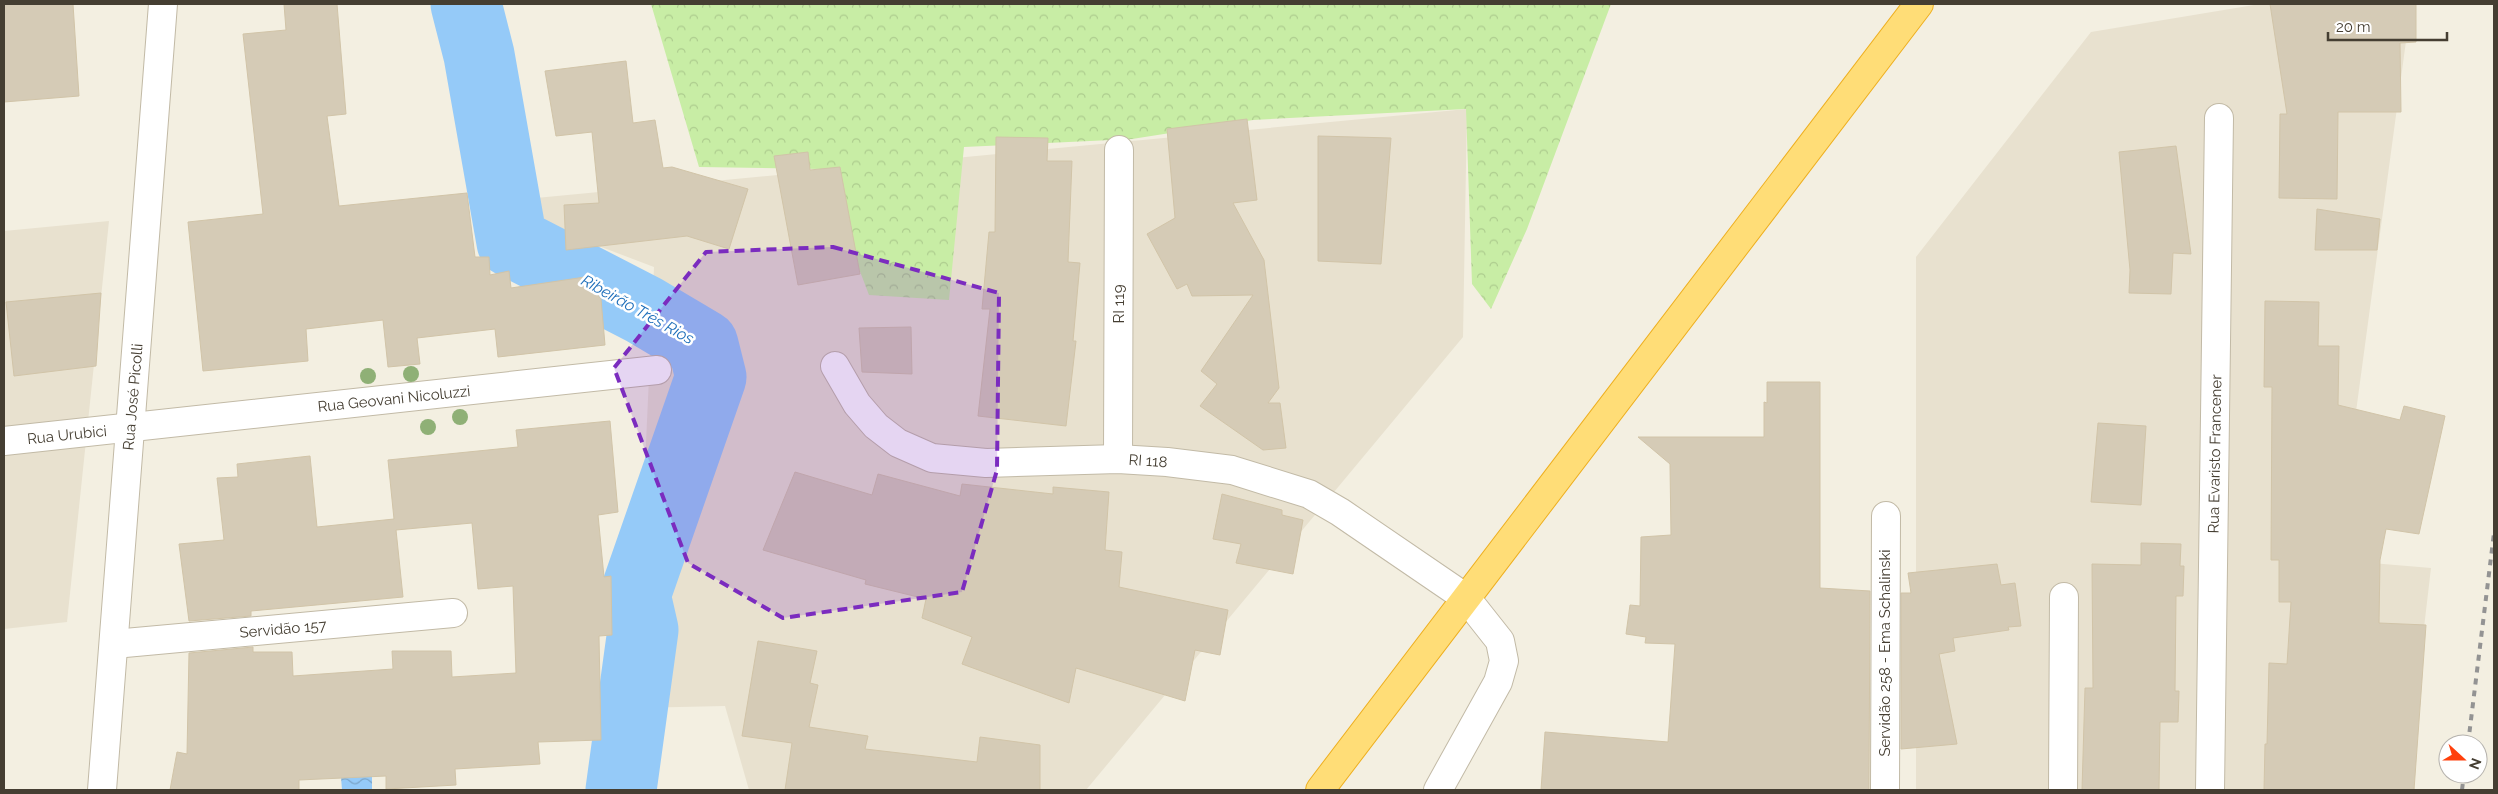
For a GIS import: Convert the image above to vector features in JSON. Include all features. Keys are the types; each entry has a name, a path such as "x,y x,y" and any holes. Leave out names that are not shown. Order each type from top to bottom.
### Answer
{"highway":[{"path":"1320,790 1919,4"}],"street":[{"name":"Rua José Picolli","path":"102,790 163,4"},
{"name":"Rua Evaristo Francener","path":"2210,790 2220,118"},
{"name":"RI 119","path":"1118,459 1119,150"},
{"name":"RI 118","path":"835,366 857,404 876,426 898,443 932,458 986,464 1118,459 1167,462 1232,470 1309,494 1340,512 1466,598 1500,641 1504,661 1498,682 1438,790"},
{"name":"Rua Geovani Nicoluzzi","path":"131,428 657,370"},
{"name":"Rua Urubici","path":"4,442 131,428"},
{"name":"Servidão 258 - Ema Schalinski","path":"1885,790 1886,516"},
{"path":"2064,597 2064,790"},
{"name":"Servidão 157","path":"114,644 453,613"}],"highlighted area":[{"path":"833,247 999,293 997,470 962,592 783,618 688,563 614,368 706,252"}],"shaded area":[{"path":"2260,4 2411,4 2336,560 2431,568 2405,790 1916,790 1916,257 2091,32"},
{"path":"1467,109 1463,337 1086,790 749,790 725,706 634,708 654,267 546,226 536,198"},
{"path":"109,221 67,622 4,629 4,231"}],"green space":[{"path":"651,4 1611,4 1527,229 1491,309 1472,284 1466,109 1253,120 1132,139 964,147 949,300 869,295 821,169 699,167"}],"water":[{"path":"372,776 372,790 342,790 341,777"}],"building":[{"path":"4,4 73,4 79,96 4,102"},
{"path":"284,4 337,4 346,114 327,116 339,206 467,193 475,257 489,257 490,275 509,271 511,288 585,277 601,299 605,345 498,357 495,329 417,338 420,364 388,367 383,320 306,329 308,361 203,371 188,222 263,214 243,34 286,30"},
{"path":"2270,4 2416,4 2416,42 2400,43 2401,112 2338,112 2337,199 2279,198 2280,114 2287,114"},
{"path":"626,61 633,123 655,120 663,168 672,167 748,189 729,249 687,236 566,250 564,205 599,203 592,132 556,136 545,71"},
{"path":"1247,119 1257,200 1233,203 1264,260 1279,388 1268,403 1280,403 1286,448 1263,450 1200,406 1217,384 1201,371 1253,295 1192,296 1187,284 1177,289 1147,234 1175,218 1167,129"},
{"path":"1318,136 1391,138 1381,264 1318,261"},
{"path":"996,137 1048,138 1047,161 1072,161 1068,262 1080,263 1073,341 1076,341 1066,426 978,416 990,309 982,309 989,232 995,232"},
{"path":"2176,146 2191,254 2173,253 2171,294 2129,293 2130,270 2119,152"},
{"path":"808,152 810,170 840,167 860,274 798,285 774,156"},
{"path":"2317,209 2380,219 2377,250 2315,250"},
{"path":"101,293 96,366 14,376 6,302"},
{"path":"2265,301 2319,302 2318,346 2339,346 2338,405 2400,420 2404,406 2445,416 2419,534 2386,529 2380,560 2379,623 2426,625 2414,790 2264,790 2269,663 2287,664 2291,602 2279,602 2279,560 2271,560 2272,387 2264,387"},
{"path":"911,327 912,374 862,372 859,328"},
{"path":"1767,382 1820,382 1820,588 1870,591 1869,790 1541,790 1545,732 1668,742 1675,644 1645,643 1646,637 1626,634 1630,605 1640,606 1641,537 1671,535 1670,464 1638,437 1764,437 1764,402 1767,403"},
{"path":"610,421 618,512 598,515 604,577 611,576 612,635 599,636 601,740 538,742 540,764 455,769 456,785 386,789 386,776 299,780 299,790 170,790 177,752 187,754 189,653 253,647 253,652 292,652 293,676 393,669 392,651 451,651 452,677 516,673 513,586 478,589 472,523 396,530 403,597 251,611 251,616 189,621 179,544 224,540 217,478 238,477 237,464 310,456 317,527 394,519 388,460 518,447 516,430"},
{"path":"2098,423 2146,426 2141,505 2091,502"},
{"path":"795,472 872,495 878,474 960,496 962,484 1053,494 1053,487 1109,492 1105,550 1122,552 1119,587 1228,610 1220,655 1195,650 1185,701 1076,668 1069,703 962,664 972,637 922,618 926,599 865,584 866,580 763,550"},
{"path":"1222,494 1282,510 1282,515 1303,520 1293,574 1236,563 1241,544 1213,539"},
{"path":"2141,543 2181,544 2180,566 2184,566 2183,596 2176,596 2175,691 2179,691 2178,722 2160,722 2159,790 2082,790 2085,688 2093,688 2092,564 2141,565"},
{"path":"1997,564 2001,585 2015,583 2021,626 2008,627 2009,630 1953,638 1955,651 1939,654 1957,744 1901,749 1901,593 1911,593 1908,573"},
{"path":"758,641 817,651 810,683 818,685 809,727 868,736 865,749 977,762 980,737 1040,745 1040,790 785,790 792,743 742,736"}],"waterway":[{"name":"Ribeirão Três Rios","path":"466,4 479,55 512,242 644,310 703,345 711,377 635,595 643,630 621,790"}],"railway":[{"path":"2469,734 2494,533"},
{"path":"2462,790 2463,784"}]}
